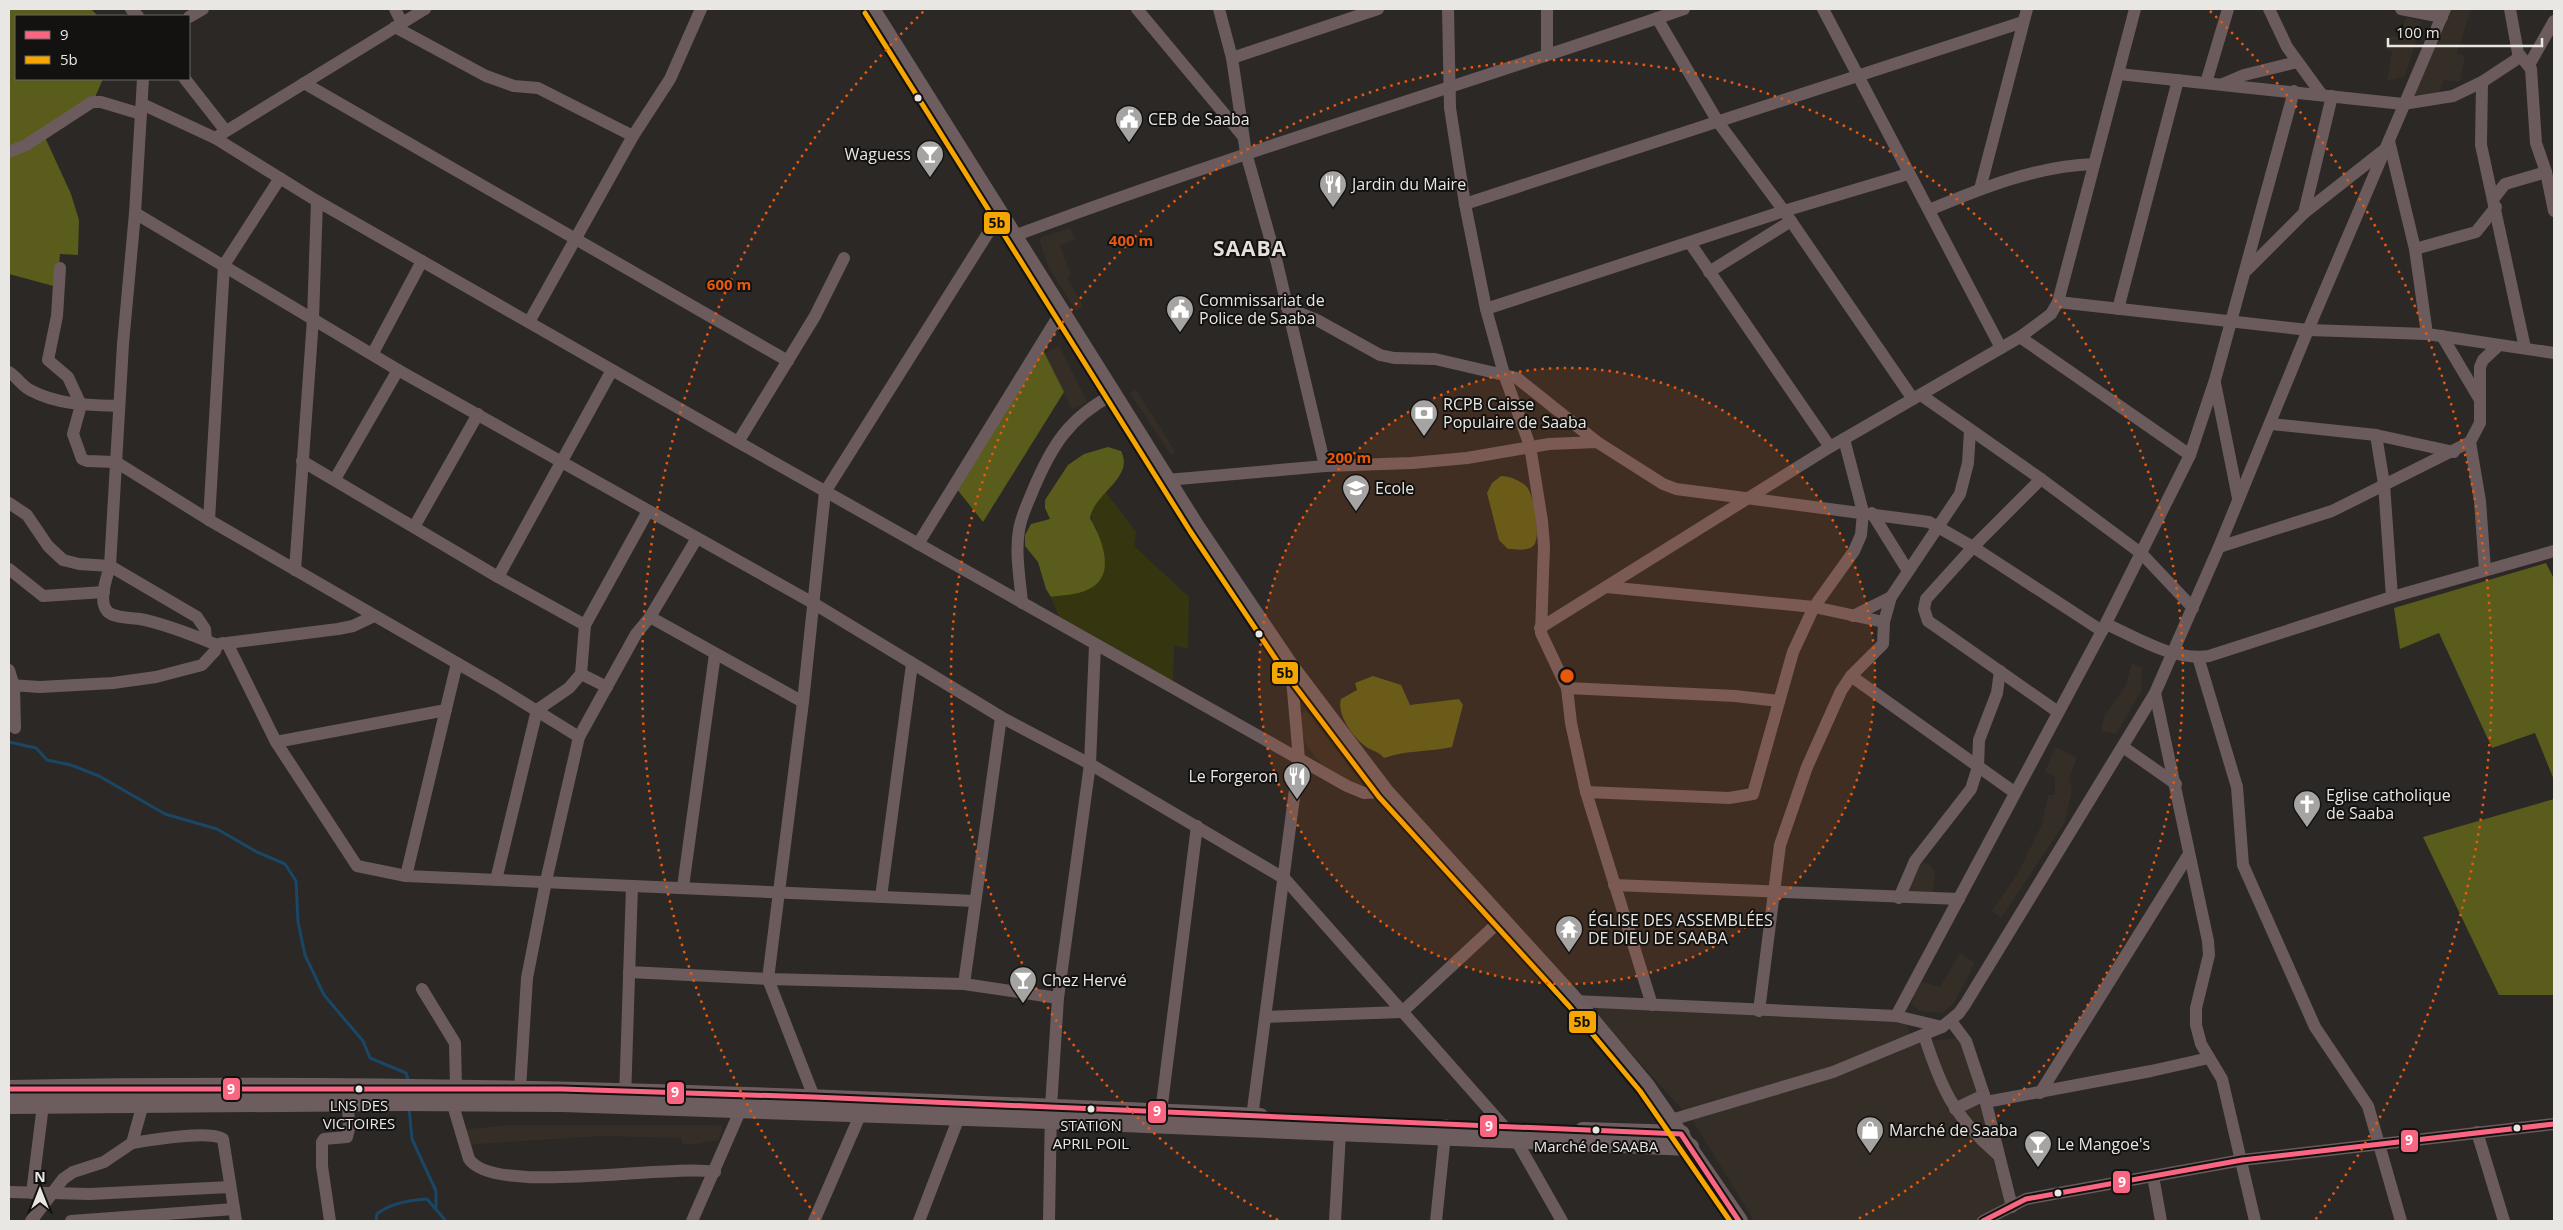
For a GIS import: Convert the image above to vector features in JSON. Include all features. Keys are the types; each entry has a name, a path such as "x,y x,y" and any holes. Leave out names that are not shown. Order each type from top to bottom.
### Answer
{"street":[{"path":"190,16 203,9"},
{"path":"395,9 399,25 486,76 514,86 538,88 633,136"},
{"path":"220,134 425,9"},
{"path":"529,322 633,136 670,79 701,9"},
{"path":"871,9 1166,480 1290,668 1385,792 1575,1001 1646,1086 1681,1134 1739,1221"},
{"path":"1137,9 1242,135"},
{"path":"1219,9 1232,58 1246,153 1287,308 1325,466"},
{"path":"1232,58 1343,15 1378,9"},
{"path":"1448,9 1450,108 1465,204 1486,309 1504,374 1530,446 1543,533 1540,628 1567,688 1571,723 1586,792 1652,1005"},
{"path":"1547,9 1547,54"},
{"path":"1014,236 1246,153 1684,9"},
{"path":"1824,9 1908,174 1929,210 2001,348"},
{"path":"1980,189 2027,9"},
{"path":"1540,628 1844,438 2020,337 2051,314 2058,302 2135,9"},
{"path":"2206,83 2228,9"},
{"path":"2269,9 2287,47 2297,62 2327,95"},
{"path":"454,1095 520,1088 740,1110 959,1117 1161,1112 1511,1134 1681,1134 1924,1035 1946,1024 1966,1004 2156,693 2220,547 2238,498 2271,424 2308,330 2403,104 2444,13 2400,9"},
{"path":"2510,9 2525,61 2532,73 2536,143 2546,172 2554,211"},
{"path":"1657,18 1718,122 1788,216 1917,397 2041,479 2142,554 2193,608"},
{"path":"2119,74 2403,104 2441,99 2525,61 2554,21"},
{"path":"1465,204 2023,22"},
{"path":"2222,85 2251,73 2297,62"},
{"path":"142,80 135,213 119,406 110,566 104,592 105,607 108,612 114,615 143,620 216,643 338,630 353,626 374,616"},
{"path":"185,80 220,134"},
{"path":"2118,310 2178,80"},
{"path":"2482,82 2481,145 2495,202 2525,348"},
{"path":"304,83 788,361"},
{"path":"1896,1016 1959,900 2014,792 2104,628 2190,455 2215,380 2230,322 2246,272 2294,91"},
{"path":"2304,213 2327,95"},
{"path":"9,152 26,146 92,102 141,109 220,134 280,178 317,201 1095,645 1347,786 1364,793 1385,792"},
{"path":"2246,272 2304,213 2387,145"},
{"path":"2387,145 2415,249 2427,334"},
{"path":"1929,210 1980,189 2059,166 2094,164"},
{"path":"2415,249 2476,232 2505,184 2546,172"},
{"path":"1486,309 1690,243 1788,216 1908,174"},
{"path":"209,520 224,265 280,178"},
{"path":"295,570 313,319 317,201"},
{"path":"135,213 373,353 398,370 813,603 1001,717 1090,764 1285,879 1511,1134 1562,1221"},
{"path":"814,1097 768,979 803,702 825,492 914,347 1000,214"},
{"path":"1709,272 1788,216"},
{"path":"1690,243 1830,447"},
{"path":"738,442 815,316 844,258"},
{"path":"373,353 422,261"},
{"path":"60,268 57,316 48,360 52,366 68,377 80,405 73,434 82,459 87,461 116,462 209,520 457,663 579,737"},
{"path":"2058,302 2308,330 2427,334 2554,353"},
{"path":"1287,308 1317,320 1386,357 1435,359 1504,374 1522,382 1596,442 1654,479 1676,489 1920,520 1940,526 2104,628 2173,653 2198,657 2392,597 2554,551"},
{"path":"918,544 1061,312"},
{"path":"2442,336 2480,400"},
{"path":"2020,337 2190,455"},
{"path":"2220,547 2332,512 2384,484 2454,452 2470,442 2480,423 2483,360 2499,345"},
{"path":"335,479 398,370"},
{"path":"498,577 612,370"},
{"path":"9,372 20,383 36,393 56,401 80,405 119,406"},
{"path":"2215,380 2238,498"},
{"path":"1022,603 1019,530 1046,460 1062,434 1080,415 1112,395"},
{"path":"414,527 478,414"},
{"path":"2271,424 2376,435 2454,452"},
{"path":"1759,1011 1772,892 1780,846 1807,767 1841,691 1852,676 1881,648 1884,638 1884,622 1891,597 1960,494 1965,481 1970,431"},
{"path":"2376,435 2384,484 2392,597"},
{"path":"1844,438 1867,513 1908,571"},
{"path":"1166,480 1325,466 1467,458 1530,446 1596,442"},
{"path":"2470,442 2480,501 2485,570"},
{"path":"302,460 498,577 585,625"},
{"path":"2041,479 1973,547 1926,599 1924,609 1928,621 2058,712"},
{"path":"9,503 27,515 48,546 63,560 79,564 110,566 197,617 216,643 276,742 353,862 366,869 406,876 683,887 778,894 975,901"},
{"path":"496,880 537,710 569,688 581,674 585,625 648,511"},
{"path":"1586,792 1729,798 1753,794 1756,789 1793,652 1814,608 1858,542 1867,513"},
{"path":"520,1088 527,978 546,881 579,737 636,634 650,617 697,538"},
{"path":"9,568 43,596 104,592"},
{"path":"1606,587 1814,608 1884,622"},
{"path":"1853,616 1891,597"},
{"path":"650,617 803,702"},
{"path":"11,685 113,683 156,677 202,665 215,651 216,643"},
{"path":"1049,1221 1050,1114 1058,998 1090,764 1095,645"},
{"path":"683,887 714,654"},
{"path":"2198,657 2237,787 2243,865 2315,1027 2368,1106 2401,1221"},
{"path":"406,876 457,663"},
{"path":"881,898 912,664"},
{"path":"1252,1117 1285,879 1299,759 1290,668"},
{"path":"9,670 15,728"},
{"path":"1899,898 1915,861 1968,794 1978,766 1980,740 1997,693 2000,671"},
{"path":"581,674 607,686"},
{"path":"1852,676 2014,792"},
{"path":"1567,688 1735,696 1779,700"},
{"path":"2156,693 2209,954 2196,1008 2196,1026 2201,1044 2222,1079 2255,1221"},
{"path":"276,742 446,710"},
{"path":"964,984 1001,717"},
{"path":"2123,747 2176,784"},
{"path":"1161,1112 1197,826"},
{"path":"2040,1093 2189,854"},
{"path":"1614,885 1959,900"},
{"path":"626,1099 628,972 632,886"},
{"path":"1266,1017 1402,1012 1501,920"},
{"path":"628,972 768,979 964,984 1058,998"},
{"path":"422,989 455,1043 454,1095 469,1160 475,1166 489,1172 511,1176 606,1176 688,1169 715,1172"},
{"path":"1575,1001 1896,1016 1946,1024 1966,1041 1985,1098 1997,1154 2012,1206"},
{"path":"1924,1035 1939,1080 1955,1109 1975,1135 1997,1154"},
{"path":"1955,1109 1985,1098 2040,1093 2209,1058"},
{"path":"9,1089 626,1099 814,1097 1340,1133 1446,1131"},
{"path":"9,1105 348,1102 402,1095"},
{"path":"330,1221 322,1166 322,1142 324,1139 347,1137 349,1130 348,1102"},
{"path":"132,1143 143,1104"},
{"path":"32,1193 43,1105"},
{"path":"692,1221 715,1172 740,1110"},
{"path":"814,1221 861,1113"},
{"path":"919,1221 959,1117"},
{"path":"1983,1221 2012,1206 2034,1198 2242,1160 2554,1124"},
{"path":"1436,1221 1446,1131"},
{"path":"2477,1132 2504,1221"},
{"path":"1335,1221 1340,1133"},
{"path":"32,1221 63,1179 73,1172 104,1162 132,1143 166,1138 214,1135 220,1137 225,1143 235,1215 71,1221"},
{"path":"2153,1176 2161,1221"},
{"path":"9,1192 90,1194 230,1187"}],"shaded area":[{"path":"9,9 91,9 97,15 15,15 15,80 103,80 92,104 43,133 71,194 79,220 78,255 60,254 57,287 9,274"},
{"path":"2448,9 2471,9 2457,54 2465,56 2460,82 2444,80 2436,99 2413,94 2434,42 2439,43"},
{"path":"2406,17 2422,22 2405,76 2387,81 2392,52 2386,49 2391,35 2400,38"},
{"path":"1070,228 1075,239 1060,246 1071,275 1067,278 1083,305 1076,311 1047,264 1039,238"},
{"path":"1059,346 1087,402 1072,409 1045,353"},
{"path":"1043,350 1064,392 983,522 956,488"},
{"path":"1136,390 1175,451 1171,455 1130,393"},
{"path":"1108,447 1121,451 1124,461 1123,469 1098,501 1090,518 1099,536 1105,557 1105,567 1102,576 1097,584 1083,592 1051,597 1046,589 1038,562 1025,546 1025,535 1031,524 1050,519 1045,508 1045,500 1068,465 1084,454"},
{"path":"1501,476 1517,480 1526,486 1532,497 1537,533 1534,545 1529,549 1508,549 1499,540 1487,493 1492,483"},
{"path":"1105,491 1136,532 1134,546 1189,597 1188,649 1174,645 1173,687 1062,624 1051,597 1063,595 1097,530 1091,514 1092,509 1093,505"},
{"path":"2546,563 2554,579 2554,780 2535,733 2492,748 2439,633 2400,649 2394,608"},
{"path":"2132,664 2142,667 2141,692 2116,734 2101,731 2105,715 2125,687"},
{"path":"1373,676 1401,685 1410,705 1459,699 1463,705 1452,747 1384,758 1363,744 1352,733 1341,712 1340,705 1341,699 1357,690 1355,683"},
{"path":"1306,711 1363,785 1358,789 1325,769 1305,743 1296,717"},
{"path":"2055,747 2077,758 2068,780 2072,788 2065,822 2001,918 1992,911 2018,873 2042,824 2048,795 2055,795 2055,777 2045,772"},
{"path":"2554,799 2554,995 2499,995 2423,837"},
{"path":"1917,860 1931,866 1935,872 1933,892 1910,891 1908,883"},
{"path":"1960,953 1975,963 1954,1003 1942,1013 1920,1011 1911,1003 1919,981 1940,987"},
{"path":"1604,1003 1905,1020 1913,1042 1961,1038 1983,1104 2009,1204 1977,1221 1754,1221 1695,1124 1595,1013"},
{"path":"508,1125 723,1126 719,1140 695,1144 682,1144 682,1138 601,1136 461,1145 460,1130"}],"waterway":[{"path":"9,742 36,748 47,760 71,765 99,776 165,814 217,829 257,852 285,864 296,881 298,922 305,955 324,995 363,1041 370,1058 406,1073 409,1082"},
{"path":"409,1108 412,1139 436,1191 436,1208"},
{"path":"376,1221 377,1214 394,1205 427,1199 446,1221"}],"transit line":[{"name":"5b","path":"865,13 1190,531 1285,673 1379,797 1569,1006 1640,1091 1730,1221"},
{"name":"9","path":"9,1089 562,1089 814,1097 1681,1134 1739,1221"},
{"name":"9","path":"1983,1221 2026,1199 2242,1160 2554,1124"}],"place":[{"name":"CEB de Saaba","path":"1129,143"},
{"name":"Waguess","path":"930,178"},
{"name":"Jardin du Maire","path":"1333,208"},
{"name":"Commissariat de Police de Saaba","path":"1180,333"},
{"name":"RCPB Caisse Populaire de Saaba","path":"1424,437"},
{"name":"Ecole","path":"1356,512"},
{"name":"Le Forgeron","path":"1297,800"},
{"name":"Eglise catholique de Saaba","path":"2307,828"},
{"name":"ÉGLISE DES ASSEMBLÉES DE DIEU DE SAABA","path":"1569,953"},
{"name":"Chez Hervé","path":"1023,1004"},
{"name":"LNS DES VICTOIRES","path":"359,1089"},
{"name":"STATION APRIL POIL","path":"1091,1109"},
{"name":"Marché de SAABA","path":"1596,1130"},
{"name":"Marché de Saaba","path":"1870,1154"},
{"name":"Le Mangoe's","path":"2038,1168"}],"district":[{"name":"SAABA","path":"1250,248"}]}
